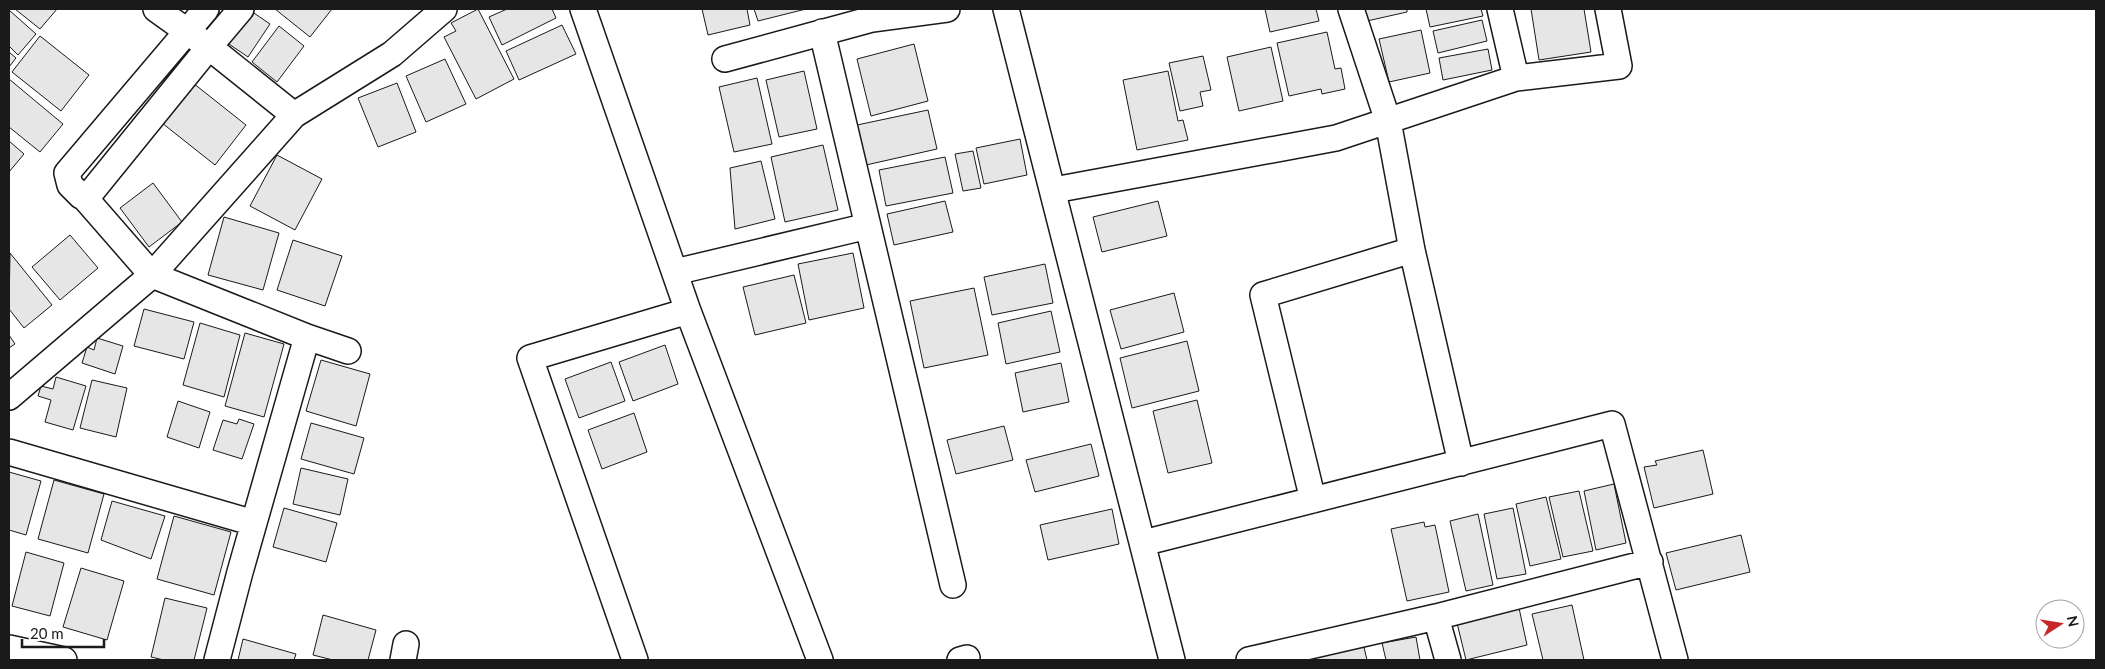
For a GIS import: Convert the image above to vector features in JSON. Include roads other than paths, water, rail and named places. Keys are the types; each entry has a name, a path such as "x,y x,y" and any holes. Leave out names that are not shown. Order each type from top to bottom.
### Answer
{"street":[{"path":"156,9 187,30 294,115"},
{"path":"206,9 67,173 70,185 84,197 152,275 307,337 348,351"},
{"path":"84,197 89,196 241,9"},
{"path":"9,398 152,275 294,115 392,54 444,9"},
{"path":"583,9 688,311 820,660"},
{"path":"725,59 822,32 871,14 947,9"},
{"path":"1006,9 1054,190 1172,660"},
{"path":"1351,9 1388,121 1412,250 1461,463"},
{"path":"1500,9 1516,78"},
{"path":"1054,190 1336,138 1516,78 1619,66 1608,9"},
{"path":"822,32 953,585"},
{"path":"675,272 868,226"},
{"path":"1313,500 1263,295 1412,250"},
{"path":"635,660 530,358 688,311"},
{"path":"217,660 307,337"},
{"path":"1143,543 1612,424 1676,660"},
{"path":"9,452 254,523"},
{"path":"1249,660 1436,617 1650,562"},
{"path":"1436,617 1448,660"},
{"path":"9,648 64,660"}]}
